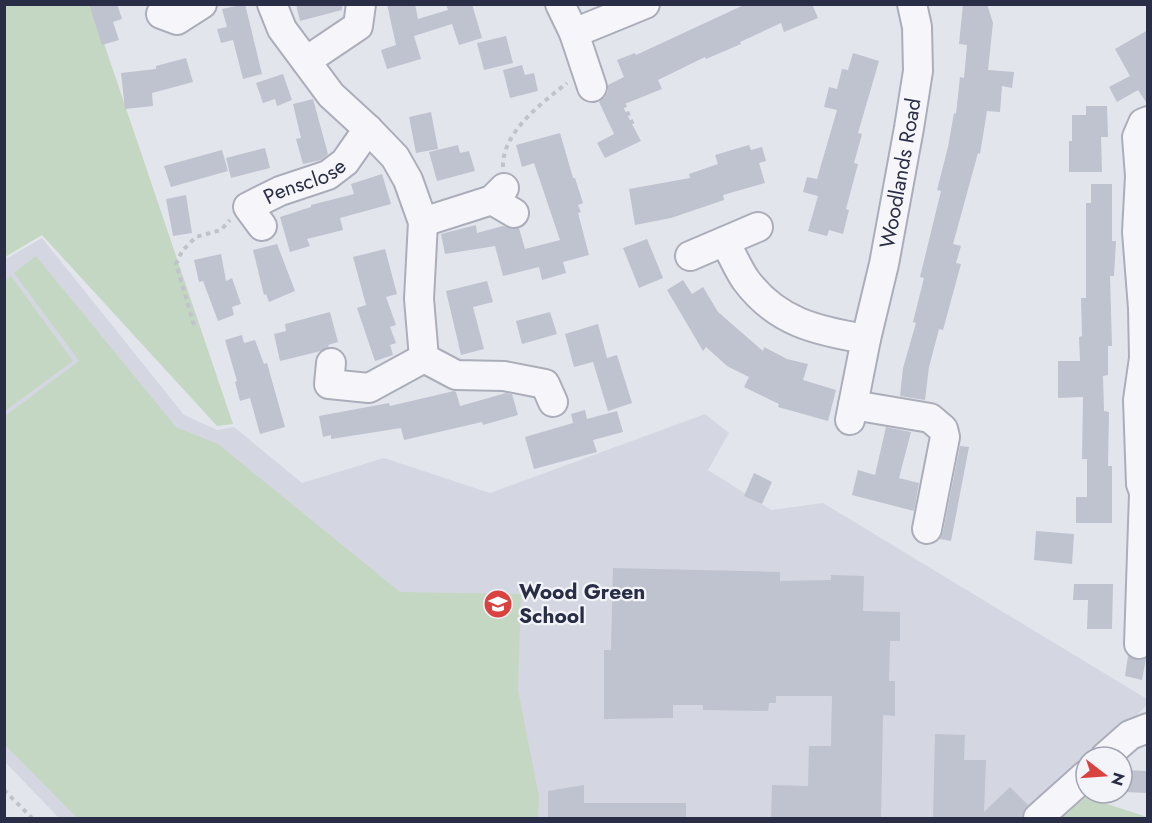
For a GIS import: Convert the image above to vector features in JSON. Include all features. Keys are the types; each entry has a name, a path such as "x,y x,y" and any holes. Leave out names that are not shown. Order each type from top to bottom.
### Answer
{"street":[{"path":"173,24 202,4"},
{"path":"272,4 282,29 332,95 368,129 399,165 408,180 423,222 419,299 424,358"},
{"path":"306,61 358,26 362,4"},
{"path":"560,4 574,33 590,79"},
{"path":"574,33 645,4"},
{"name":"Woodlands Road","path":"912,4 917,27 918,71 884,264 852,412 930,418 943,429 945,437 927,529"},
{"path":"1139,644 1146,499 1141,484 1138,400 1144,358 1145,308 1137,232 1140,176 1137,137 1143,123 1148,121"},
{"name":"Pensclose","path":"255,217 280,191 328,175 345,162 368,129"},
{"path":"423,222 503,200"},
{"path":"690,256 758,227"},
{"path":"725,242 745,279 767,303 788,318 812,328 866,339"},
{"path":"324,382 369,388 424,358"},
{"path":"424,358 456,375 504,376 551,385"},
{"path":"1122,745 1139,732"},
{"path":"1038,819 1074,786"}],"path":[{"path":"503,200 503,163 507,144 520,127 573,77 590,79"},
{"path":"194,325 176,264 182,251 196,237 255,217"},
{"path":"4,790 32,819"}],"shaded area":[{"name":"Wood Green School","path":"42,238 184,415 217,430 234,427 302,483 384,458 490,493 705,414 729,433 708,470 771,510 823,503 1147,699 1147,705 1105,745 1074,745 1074,775 1029,818 59,818 5,762 4,260"}],"green space":[{"path":"4,5 91,5 233,424 217,426 42,235 5,257"},
{"path":"36,256 176,427 218,444 400,592 521,594 518,690 539,796 538,818 77,818 5,745 5,416 79,361 14,273"},
{"path":"11,276 73,361 5,411 5,281"},
{"path":"1077,805 1110,805 1147,817 1147,818 1062,818"}],"building":[{"path":"89,4 117,4 122,19 113,22 119,40 102,45"},
{"path":"245,4 262,74 243,79 233,40 221,43 217,29 227,27 222,9"},
{"path":"296,4 342,4 342,10 300,21"},
{"path":"387,4 415,4 418,19 448,10 446,4 472,4 482,38 459,45 452,24 414,36 421,59 387,69 381,50 396,45"},
{"path":"746,4 812,4 818,18 784,32 781,23 740,42 741,44 706,59 705,57 658,80 662,89 622,105 641,141 605,158 597,143 614,134 599,102 605,97 608,85 624,77 617,60 635,53 636,55"},
{"path":"963,4 987,4 993,23 988,70 1014,72 1012,88 1002,86 1000,112 987,111 980,154 978,153 953,244 961,246 956,263 961,264 943,330 939,329 929,367 925,400 900,396 903,368 916,323 913,322 924,278 920,277 941,191 937,190 954,113 956,114 960,77 964,78 967,45 959,44"},
{"path":"1148,30 1148,105 1138,90 1117,102 1109,87 1130,76 1115,49"},
{"path":"506,36 513,63 484,70 477,43"},
{"path":"853,53 879,61 858,133 862,134 854,163 858,164 846,209 849,210 843,234 829,230 827,236 808,231 818,196 803,192 807,177 817,179 837,110 824,107 829,87 837,89 842,69 848,70"},
{"path":"186,58 193,82 152,93 153,106 125,109 121,73 156,69 156,66"},
{"path":"522,65 525,75 534,73 538,91 510,98 503,70"},
{"path":"283,74 292,100 277,106 275,99 263,103 256,83"},
{"path":"313,99 328,154 321,160 303,164 296,139 301,138 293,104"},
{"path":"1086,106 1107,106 1108,137 1101,137 1102,172 1069,172 1072,115 1086,115"},
{"path":"431,112 438,149 416,153 409,117"},
{"path":"560,133 583,203 578,205 581,212 578,213 589,255 563,262 566,273 542,280 539,267 503,276 495,246 445,254 441,234 476,225 477,233 503,226 519,228 525,249 560,240 534,163 522,167 516,145"},
{"path":"458,145 460,153 469,151 475,171 437,181 429,152"},
{"path":"749,145 751,150 762,147 766,161 759,163 765,183 723,195 724,200 671,218 635,225 629,189 690,178 689,174 718,164 715,155"},
{"path":"265,148 270,168 231,178 226,158"},
{"path":"222,150 228,171 171,187 164,166"},
{"path":"382,174 391,204 340,218 343,230 307,239 310,246 290,252 280,217 311,207 311,205 354,194 351,184"},
{"path":"1091,184 1112,184 1112,241 1116,241 1114,276 1110,276 1112,346 1108,346 1108,375 1103,376 1104,411 1109,412 1108,466 1112,466 1112,523 1076,523 1076,497 1087,497 1087,459 1082,459 1083,397 1058,398 1058,361 1080,361 1081,298 1086,298 1086,203 1091,203"},
{"path":"186,195 192,233 173,236 166,199"},
{"path":"647,239 663,278 639,288 623,248"},
{"path":"277,244 295,291 269,302 266,294 264,295 253,250"},
{"path":"385,249 397,294 386,297 396,325 390,327 396,343 390,345 393,355 375,361 357,308 366,305 353,257"},
{"path":"221,254 226,281 232,278 241,304 232,307 234,315 218,321 203,281 199,282 194,260"},
{"path":"683,280 692,294 703,287 718,312 763,351 764,347 787,359 808,364 803,380 836,390 828,421 778,407 779,404 744,387 749,377 727,366 706,347 703,351 667,290"},
{"path":"487,281 493,302 473,307 484,349 461,355 446,291"},
{"path":"330,312 338,342 328,345 329,347 321,351 280,361 274,334 286,331 285,324"},
{"path":"550,312 557,334 522,344 516,321"},
{"path":"598,324 607,358 617,355 632,403 608,411 593,362 574,367 565,334"},
{"path":"242,335 244,343 255,340 264,364 267,363 285,427 260,434 250,398 240,401 235,382 237,381 225,340"},
{"path":"454,391 460,406 506,393 512,394 518,415 483,425 482,422 404,440 401,428 331,439 331,435 323,437 319,416 389,403 390,406"},
{"path":"585,410 587,419 617,411 623,432 593,440 597,452 534,469 525,437 573,423 571,414"},
{"path":"886,427 911,432 899,478 919,483 914,511 852,495 858,470 875,475"},
{"path":"960,446 969,447 951,541 940,539"},
{"path":"754,473 772,482 762,504 744,496"},
{"path":"1036,531 1074,534 1072,564 1034,560"},
{"path":"613,568 780,572 780,581 831,580 831,575 864,576 863,611 900,612 900,641 890,641 889,681 895,681 895,716 883,715 881,819 771,819 772,785 808,786 809,746 831,746 832,696 776,696 776,703 769,703 768,711 703,710 703,705 673,705 673,718 604,719 604,650 611,650"},
{"path":"1074,584 1113,584 1112,629 1087,629 1088,600 1073,600"},
{"path":"1128,656 1138,660 1146,659 1142,680 1125,676"},
{"path":"935,734 965,735 964,760 986,760 984,812 1010,787 1028,805 1023,812 1022,819 933,819"},
{"path":"1134,770 1148,771 1148,793 1134,792"},
{"path":"584,785 584,803 686,803 686,819 548,819 548,791"}],"place":[{"name":"Wood Green School","path":"498,604"}]}
